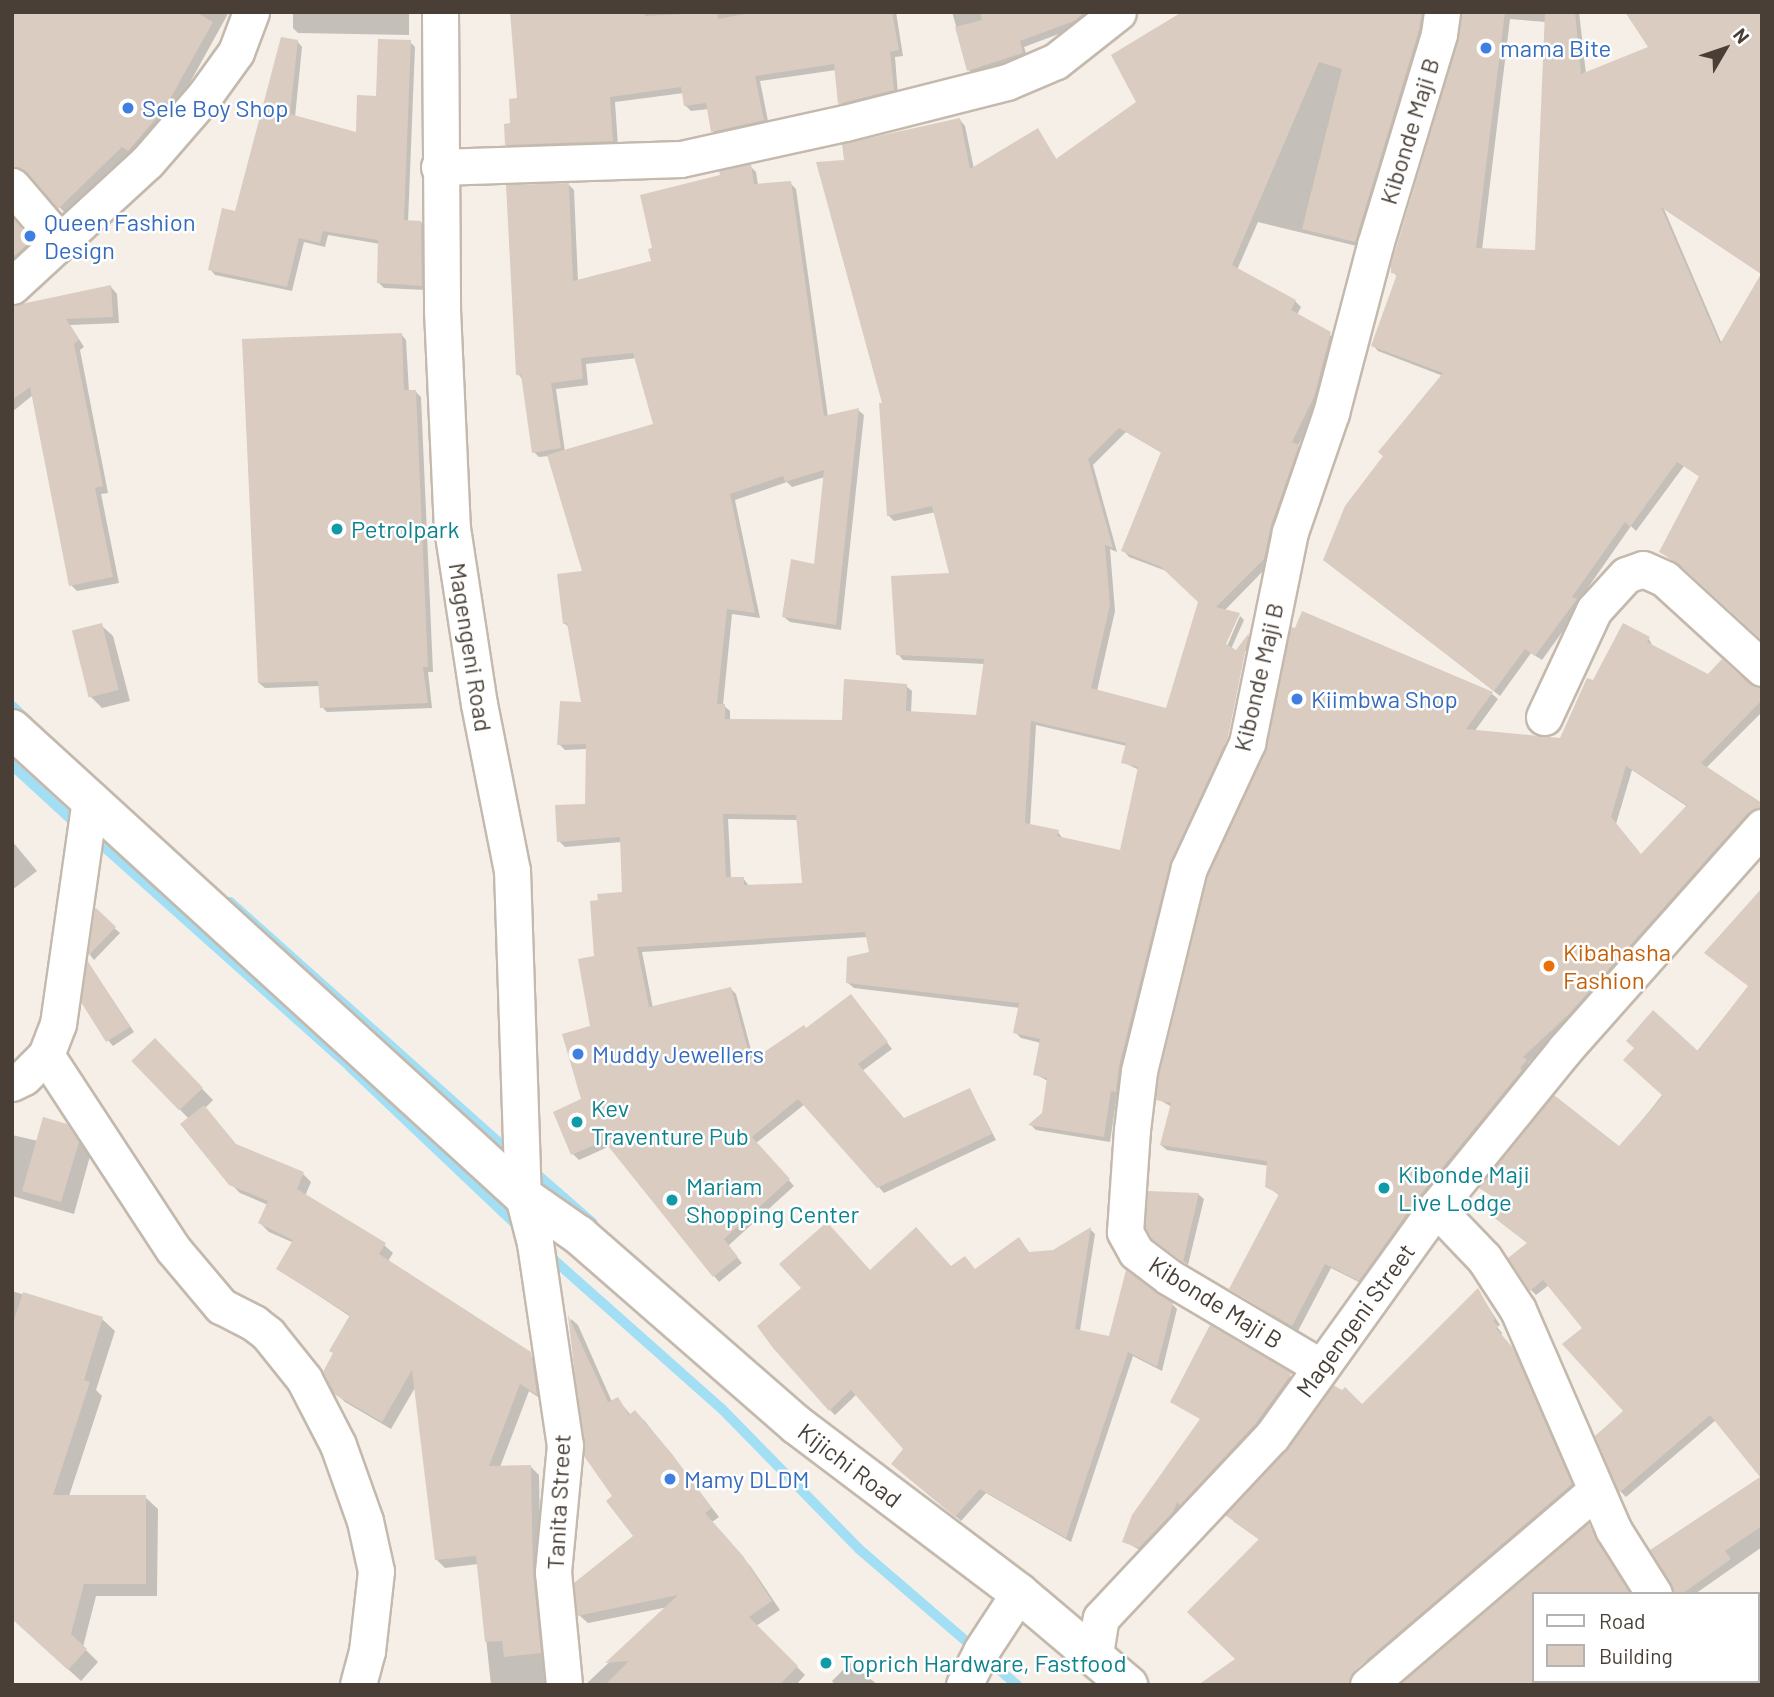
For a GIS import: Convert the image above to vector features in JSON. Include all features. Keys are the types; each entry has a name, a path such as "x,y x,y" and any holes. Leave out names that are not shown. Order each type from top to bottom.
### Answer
{"street":[{"path":"12,286 147,162 205,95 236,52 251,12"},
{"name":"Magengeni Road","path":"440,12 439,167 452,528 479,704 512,870 523,1195"},
{"path":"439,167 681,159 831,126 1007,82 1056,61 1118,12"},
{"name":"Kibonde Maji B","path":"1321,1367 1169,1277 1136,1252 1125,1232 1132,1130 1139,1071 1189,869 1247,743 1290,532 1331,413 1375,245 1439,34 1442,12"},
{"path":"12,186 60,242"},
{"path":"1544,717 1594,610 1626,575 1643,569 1665,579 1762,668"},
{"name":"Kijichi Road","path":"12,729 523,1195 579,1235 797,1425 1019,1593 1095,1654 1128,1685"},
{"path":"12,1083 24,1077 46,1055 58,1024 90,798"},
{"name":"Magengeni Street","path":"1095,1654 1101,1618 1272,1436 1436,1208 1565,1049 1762,827"},
{"path":"46,1055 173,1249 221,1306 254,1323 268,1334 304,1379 338,1445 365,1521 376,1571 367,1651 358,1685"},
{"name":"Tanita Street","path":"523,1195 535,1243 565,1446 553,1572 564,1685"},
{"path":"1436,1208 1484,1258 1518,1310 1612,1529 1653,1592"},
{"path":"1368,1685 1595,1491"},
{"path":"964,1685 981,1651 1019,1593"}],"building":[{"path":"12,12 196,12 213,22 165,108 128,151 122,147 58,209 27,173 12,166"},
{"path":"510,12 645,12 645,16 717,12 718,19 755,12 892,12 899,50 890,52 894,90 838,104 834,64 755,76 764,120 711,132 706,103 684,106 681,87 610,97 613,141 505,145 504,124 510,123 509,99 517,98"},
{"path":"980,12 1085,12 1074,21 1020,41 1023,53 967,71 955,27 982,20"},
{"path":"1182,12 1422,12 1419,30 1355,242 1302,229 1342,69 1319,62 1232,265 1296,300 1291,310 1331,332 1314,397 1292,442 1299,445 1271,525 1264,559 1216,607 1240,613 1226,644 1236,650 1249,633 1228,737 1170,863 1119,1066 1116,1092 1111,1091 1104,1137 1028,1125 1042,1113 1047,1078 1033,1075 1040,1039 1013,1033 1019,1003 846,983 847,957 869,952 865,932 637,947 649,1007 731,987 751,1061 804,1025 806,1028 851,994 888,1042 858,1064 904,1118 970,1088 992,1134 877,1188 798,1099 752,1137 790,1179 724,1239 738,1257 713,1277 604,1141 571,1155 553,1112 581,1099 562,1034 590,1026 578,959 594,956 590,901 598,900 597,894 622,892 620,837 557,842 555,805 585,804 586,744 557,745 560,701 581,702 567,623 563,624 557,574 582,571 547,455 653,424 633,353 581,358 583,379 551,383 561,448 532,453 521,375 516,375 506,185 569,183 573,281 651,261 648,249 652,248 640,195 720,175 719,171 751,164 754,184 791,181 824,416 859,408 836,625 782,617 791,559 814,564 824,470 785,482 783,476 730,494 755,613 727,609 717,704 725,704 725,719 842,720 844,679 907,684 906,711 976,715 984,659 896,655 891,576 949,573 932,506 887,516 879,403 882,403 816,162 844,160 842,144 960,118 970,169 1038,128 1056,159 1136,102 1111,55","holes":["1119,428 1161,452 1121,551 1161,567 1198,602 1166,708 1091,688 1110,605 1105,545 1113,548 1088,459","1031,721 1126,743 1121,763 1138,767 1120,850 1057,836 1059,830 1025,823","723,814 796,815 802,883 744,885 744,877 726,877"]},
{"path":"1462,12 1505,12 1476,248 1535,250 1545,12 1575,12 1581,74 1648,47 1625,12 1762,12 1762,640 1679,564 1659,552 1699,476 1677,462 1630,527 1625,522 1572,597 1577,599 1535,656 1525,649 1494,691 1323,560 1345,506 1383,456 1378,452 1443,373 1371,346 1397,274 1391,273 1391,265 1458,40","holes":["1661,207 1761,274 1720,344"]},
{"path":"281,37 298,40 290,114 356,132 357,95 376,96 378,39 411,40 404,220 421,221 422,286 377,283 378,240 323,231 320,243 299,238 287,287 208,270 222,208 235,211"},
{"path":"12,217 32,240 12,258"},
{"path":"111,285 113,317 66,319 79,340 74,344 103,486 95,488 113,577 69,586 30,387 12,400 12,306"},
{"name":"Petrolpark","path":"402,333 404,390 416,390 428,667 423,667 428,703 320,708 318,681 258,683 242,339"},
{"path":"1302,611 1493,692 1466,729 1560,738 1587,678 1593,680 1623,623 1650,637 1647,642 1708,674 1722,659 1748,683 1762,688 1762,700 1701,763 1762,803 1762,807 1747,814 1569,1014 1523,1057 1527,1060 1520,1068 1522,1070 1420,1195 1359,1281 1325,1264 1292,1326 1229,1289 1279,1194 1265,1187 1267,1161 1160,1145 1171,1103 1156,1100 1159,1075 1208,875 1265,751 1291,627 1295,628","holes":["1626,766 1687,805 1641,854 1611,817"]},
{"path":"102,623 119,690 89,697 72,630"},
{"path":"1762,888 1762,1526 1725,1551 1731,1559 1685,1592 1673,1592 1650,1550 1760,1477 1710,1415 1619,1493 1595,1436 1623,1411 1562,1344 1582,1328 1543,1280 1530,1291 1508,1258 1527,1243 1488,1213 1498,1200 1479,1188 1554,1095 1619,1146 1663,1096 1623,1060 1634,1048 1626,1041 1653,1010 1698,1051 1748,986 1704,953"},
{"path":"95,909 116,927 88,956"},
{"path":"87,960 130,1027 106,1042 81,1002"},
{"path":"155,1038 203,1088 179,1111 131,1061"},
{"path":"204,1105 236,1144 304,1172 297,1189 386,1243 379,1254 531,1352 537,1395 520,1384 489,1466 531,1465 533,1574 541,1653 504,1657 502,1641 485,1642 476,1556 435,1560 412,1370 382,1422 334,1394 323,1372 333,1353 329,1351 350,1315 276,1269 293,1240 258,1223 268,1201 229,1185 180,1124"},
{"path":"43,1117 67,1124 79,1142 61,1202 22,1191"},
{"path":"1148,1191 1199,1193 1183,1262 1152,1239 1145,1227"},
{"path":"827,1222 870,1270 916,1227 951,1266 965,1256 975,1269 1019,1237 1029,1252 1053,1250 1091,1227 1075,1329 1109,1336 1126,1270 1173,1303 1157,1367 1128,1352 1066,1538 980,1489 955,1517 891,1464 903,1449 851,1390 829,1411 773,1348 757,1326 801,1288 779,1264"},
{"path":"1478,1288 1495,1319 1493,1321 1498,1326 1496,1328 1513,1348 1572,1484 1355,1670 1348,1685 1198,1685 1235,1659 1187,1612 1259,1539 1225,1515 1287,1450 1333,1385 1342,1390 1345,1387 1362,1404"},
{"path":"23,1292 103,1317 84,1380 90,1382 53,1495 146,1495 146,1584 84,1584 71,1634 87,1649 68,1670 12,1619 12,1327"},
{"path":"568,1315 608,1402 618,1397 629,1415 635,1410 672,1454 712,1508 705,1513 743,1556 772,1601 749,1617 798,1666 779,1685 605,1685 629,1661 605,1663 678,1595 577,1616 574,1583 633,1536 606,1501 612,1496 584,1456"},
{"path":"1210,1325 1292,1373 1256,1423 1180,1505 1177,1502 1173,1512 1139,1548 1122,1542 1132,1515 1200,1419 1170,1402"},
{"path":"1588,1523 1629,1592 1532,1592 1534,1685 1399,1685"}],"waterway":[{"path":"12,706 28,721"},
{"path":"12,765 74,822"},
{"path":"92,836 350,1067 521,1229"},
{"path":"230,902 513,1155"},
{"path":"531,1169 593,1223"},
{"path":"545,1252 721,1408 859,1549 1017,1685"}],"place":[{"name":"mama Bite","path":"1486,48"},
{"name":"Sele Boy Shop","path":"128,108"},
{"name":"Queen Fashion Design","path":"30,236"},
{"name":"Petrolpark","path":"337,529"},
{"name":"Kiimbwa Shop","path":"1297,699"},
{"name":"Kibahasha Fashion","path":"1549,966"},
{"name":"Muddy Jewellers","path":"578,1054"},
{"name":"Kev Traventure Pub","path":"577,1122"},
{"name":"Kibonde Maji Live Lodge","path":"1384,1188"},
{"name":"Mariam Shopping Center","path":"672,1200"},
{"name":"Mamy DLDM","path":"670,1479"},
{"name":"Toprich Hardware, Fastfood","path":"826,1663"}]}
